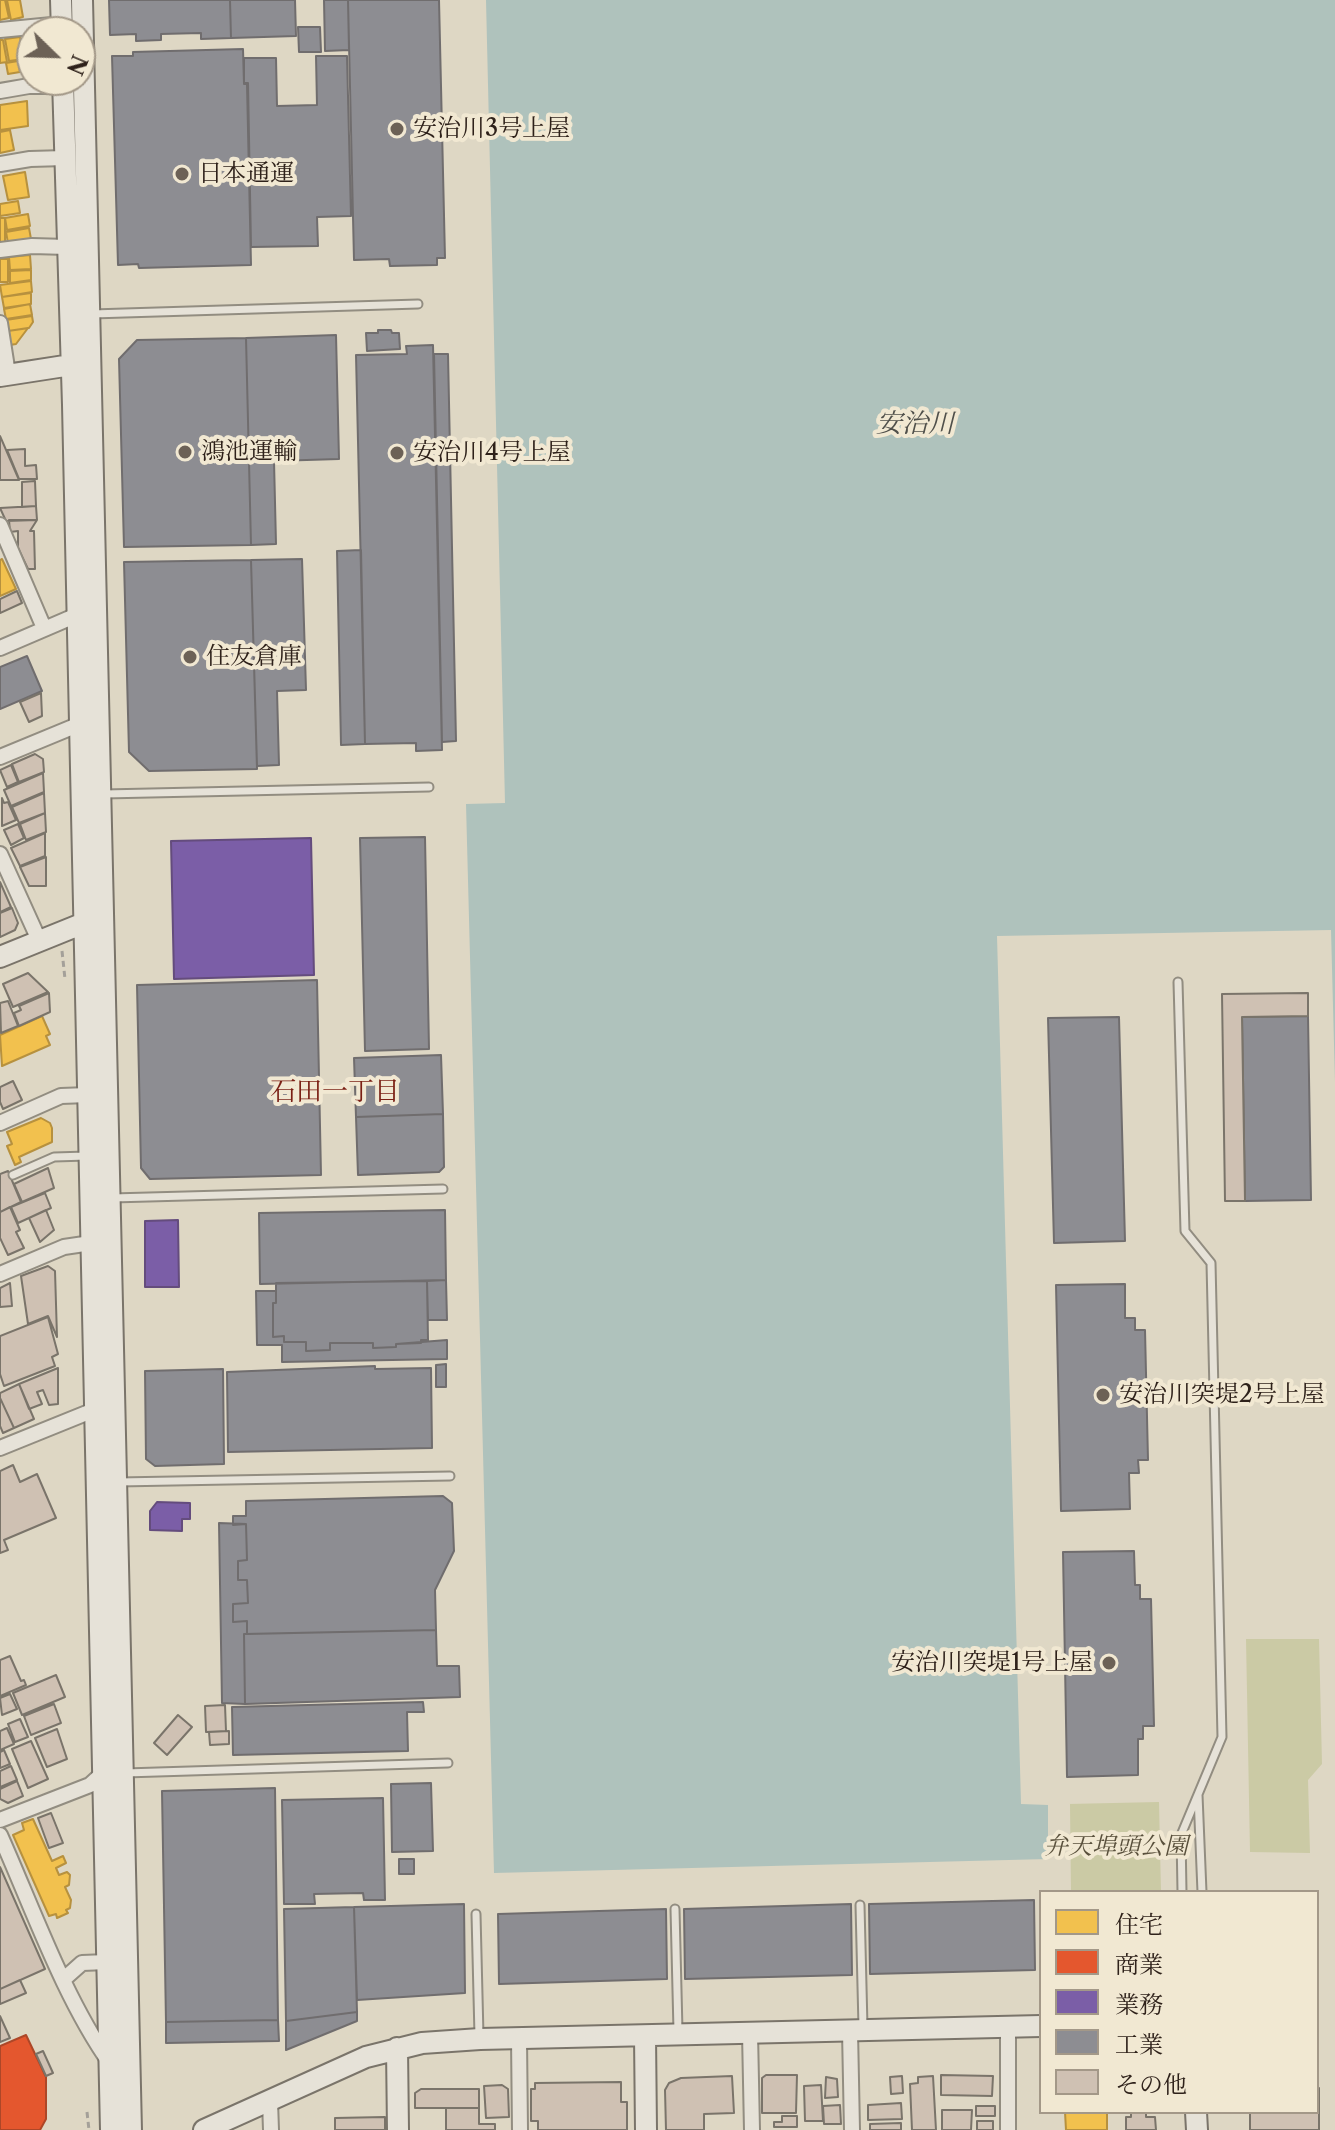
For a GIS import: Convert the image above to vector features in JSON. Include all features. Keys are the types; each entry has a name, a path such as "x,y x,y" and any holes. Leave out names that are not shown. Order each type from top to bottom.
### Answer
{"street":[{"path":"82,0 131,2130"},
{"path":"63,96 111,2130"},
{"path":"0,164 65,158"},
{"path":"0,250 32,246 67,247"},
{"path":"71,365 89,315"},
{"path":"0,323 4,375 71,365"},
{"path":"0,525 44,628"},
{"path":"0,648 77,615"},
{"path":"0,757 80,724"},
{"path":"0,854 39,940"},
{"path":"0,957 84,923 105,922"},
{"path":"0,1123 61,1096 88,1095"},
{"path":"0,1274 64,1247 91,1243"},
{"path":"0,1448 94,1410"},
{"path":"0,1820 90,1785 102,1774 125,1773"},
{"path":"0,1835 93,2039 111,2064"},
{"path":"64,1979 82,1963 107,1962"},
{"path":"204,2130 366,2057 397,2048 480,2039 1039,2026"},
{"path":"1008,2027 1008,2130"},
{"path":"852,2130 857,2031"},
{"path":"750,2033 752,2130"},
{"path":"645,2036 646,2130"},
{"path":"519,2039 520,2130"},
{"path":"397,2048 398,2130"},
{"path":"270,2101 271,2130"}],"lane":[{"path":"89,315 418,304"},
{"path":"102,794 429,787"},
{"path":"1178,982 1185,1231 1211,1263 1222,1737 1181,1835 1182,1890"},
{"path":"13,1175 54,1157 89,1156"},
{"path":"110,1198 443,1189"},
{"path":"116,1482 450,1476"},
{"path":"125,1773 448,1763"},
{"path":"1198,1792 1202,1890"},
{"path":"857,2031 860,1905"},
{"path":"675,1909 678,2035"},
{"path":"476,1914 480,2039"}],"path":[{"path":"87,2112 89,2130"}],"green space":[{"name":"弁天埠頭公園","path":"1246,1639 1319,1639 1322,1764 1308,1780 1310,1853 1250,1852"},
{"name":"弁天埠頭公園","path":"1159,1802 1161,1890 1071,1890 1068,1804"}],"water":[{"name":"安治川","path":"486,0 1335,0 1335,1082 1331,930 997,936 1021,1804 1048,1805 1048,1859 494,1873 466,804 505,803"}],"building: 住宅":[{"path":"0,0 5,0 9,18 0,20"},
{"path":"7,0 20,0 23,16 11,20"},
{"path":"16,38 16,60 9,61 5,39"},
{"path":"0,40 3,40 7,62 0,63"},
{"path":"16,61 16,73 8,74 6,63"},
{"path":"27,101 28,126 0,130 0,105"},
{"path":"10,130 14,150 0,153 0,132"},
{"path":"25,172 29,197 8,200 3,176"},
{"path":"18,201 20,213 0,216 0,204"},
{"path":"28,214 30,226 7,230 5,218"},
{"path":"0,218 5,218 5,243 0,243"},
{"path":"29,228 31,239 8,243 6,232"},
{"path":"30,255 31,269 10,270 9,257"},
{"path":"0,259 8,259 8,282 0,282"},
{"path":"31,270 31,280 10,283 10,271"},
{"path":"31,281 32,292 2,297 0,285"},
{"path":"31,293 31,304 4,308 2,297"},
{"path":"30,304 32,315 6,319 4,309"},
{"path":"32,316 33,322 29,328 8,331 6,320"},
{"path":"28,328 16,344 10,345 8,331"},
{"path":"0,560 16,589 0,596"},
{"path":"42,1016 50,1034 46,1036 50,1045 2,1066 0,1035"},
{"path":"41,1118 50,1123 52,1142 19,1157 21,1162 15,1165 7,1146 12,1144 7,1132"},
{"path":"33,1819 52,1861 63,1856 66,1863 56,1868 59,1875 67,1872 70,1875 69,1885 65,1887 71,1900 70,1908 66,1910 68,1913 57,1918 56,1914 49,1916 13,1835 24,1830 22,1823"},
{"path":"1065,2114 1107,2114 1107,2130 1066,2130"}],"building: 商業":[{"path":"26,2035 46,2077 46,2119 40,2130 0,2130 0,2046"}],"building: 業務":[{"path":"311,838 314,975 174,979 171,841"},
{"path":"178,1220 179,1287 145,1287 145,1221"},
{"path":"157,1502 190,1503 190,1519 182,1519 182,1531 150,1530 150,1511"}],"building: 工業":[{"path":"109,0 230,0 231,38 201,39 201,33 161,34 161,40 136,41 136,34 110,35"},
{"path":"230,0 295,0 296,36 231,38"},
{"path":"324,0 348,0 349,50 325,51"},
{"name":"安治川3号上屋","path":"348,0 439,0 445,258 437,258 437,265 390,266 389,259 354,260"},
{"path":"298,27 320,27 321,52 299,52"},
{"name":"日本通運","path":"243,49 244,84 247,84 251,265 139,268 138,264 118,265 112,56 133,56 133,52"},
{"path":"316,56 347,56 351,216 317,217 318,246 251,247 248,83 244,83 244,58 276,58 277,106 317,105"},
{"path":"378,330 399,333 400,349 367,351 366,333 378,333"},
{"path":"336,335 339,459 274,461 276,544 251,545 246,338"},
{"name":"鴻池運輸","path":"246,338 251,545 124,547 119,359 137,340"},
{"name":"安治川4号上屋","path":"433,345 442,750 416,751 416,743 365,744 356,355 407,354 406,346"},
{"path":"434,354 448,354 456,741 442,742"},
{"path":"361,550 365,744 341,745 337,551"},
{"path":"302,559 306,690 277,691 279,765 257,766 251,560"},
{"name":"住友倉庫","path":"251,560 257,769 149,771 129,752 124,562"},
{"path":"27,656 42,691 0,709 0,667"},
{"path":"425,837 429,1049 365,1051 360,838"},
{"path":"317,980 321,1175 150,1179 141,1168 137,985"},
{"path":"1308,1016 1311,1200 1245,1201 1242,1017"},
{"path":"1119,1017 1125,1241 1054,1243 1048,1018"},
{"path":"441,1055 443,1114 356,1117 354,1058"},
{"path":"443,1114 444,1167 439,1172 358,1175 356,1117"},
{"path":"445,1210 446,1280 260,1284 259,1213"},
{"path":"446,1280 447,1320 428,1320 427,1281"},
{"path":"427,1281 428,1340 421,1340 421,1343 373,1348 373,1343 330,1343 330,1350 306,1351 306,1342 284,1342 284,1336 273,1337 276,1283"},
{"name":"安治川突堤2号上屋","path":"1125,1284 1125,1318 1135,1318 1135,1330 1145,1330 1148,1460 1138,1460 1139,1473 1129,1473 1130,1509 1061,1511 1056,1285"},
{"path":"256,1291 276,1291 273,1337 284,1336 284,1342 306,1342 306,1351 330,1350 330,1343 373,1343 373,1348 447,1340 447,1359 282,1362 282,1345 257,1345"},
{"path":"446,1364 446,1387 436,1387 436,1365"},
{"path":"375,1366 375,1369 431,1368 432,1448 228,1452 227,1372"},
{"path":"223,1369 224,1464 155,1466 146,1459 145,1371"},
{"path":"443,1496 452,1503 454,1551 435,1590 436,1630 247,1634 247,1621 233,1622 233,1604 248,1603 247,1580 238,1580 238,1561 247,1560 246,1524 233,1525 233,1516 246,1516 246,1501"},
{"path":"219,1523 246,1524 247,1560 238,1561 238,1580 247,1580 248,1603 233,1604 233,1622 247,1621 247,1634 244,1634 245,1704 222,1703"},
{"name":"安治川突堤1号上屋","path":"1134,1551 1135,1585 1140,1585 1140,1599 1151,1599 1154,1726 1143,1726 1143,1739 1138,1739 1138,1775 1067,1777 1063,1552"},
{"path":"436,1630 437,1666 459,1666 460,1697 245,1704 244,1634"},
{"path":"423,1702 424,1712 407,1712 408,1751 233,1755 232,1707"},
{"path":"431,1783 433,1851 392,1852 391,1784"},
{"path":"275,1788 278,2020 166,2022 162,1791"},
{"path":"383,1798 385,1900 364,1900 363,1893 314,1894 315,1904 284,1904 282,1800"},
{"path":"399,1859 414,1859 414,1874 399,1874"},
{"path":"1034,1900 1035,1970 870,1974 869,1904"},
{"path":"464,1904 465,1993 357,2000 354,1907"},
{"path":"851,1904 852,1975 685,1979 684,1909"},
{"path":"354,1907 357,2012 286,2021 284,1909"},
{"path":"666,1909 667,1979 499,1984 498,1914"},
{"path":"357,2012 357,2021 286,2050 286,2021"},
{"path":"278,2020 279,2041 166,2043 166,2022"}],"building: その他":[{"path":"0,436 19,480 0,480"},
{"path":"25,449 25,466 36,465 37,479 19,479 7,450"},
{"path":"35,481 36,506 22,507 22,482"},
{"path":"36,506 37,520 6,521 0,508"},
{"path":"9,520 37,520 30,531 34,531 35,569 28,569 18,548 18,531 10,532"},
{"path":"17,591 22,603 0,613 0,599"},
{"path":"41,693 42,716 29,722 20,702"},
{"path":"35,754 43,759 44,772 19,782 12,764"},
{"path":"11,765 18,782 7,787 0,770"},
{"path":"43,773 44,792 11,806 4,790"},
{"path":"44,793 45,813 19,823 12,807"},
{"path":"2,798 4,803 8,802 16,820 2,826"},
{"path":"45,813 46,832 26,840 20,824"},
{"path":"18,824 24,838 11,845 4,830"},
{"path":"45,833 45,856 20,866 11,848"},
{"path":"46,857 46,886 29,886 20,867"},
{"path":"0,882 11,907 0,912"},
{"path":"12,908 18,923 15,930 0,937 0,913"},
{"path":"28,973 48,992 13,1007 3,984"},
{"path":"49,993 50,1012 19,1026 14,1013 21,1010 19,1006"},
{"path":"1308,993 1308,1016 1242,1017 1245,1201 1225,1201 1222,994"},
{"path":"8,1001 18,1026 1,1033 0,1003"},
{"path":"13,1081 22,1100 3,1109 0,1087"},
{"path":"48,1168 54,1188 22,1202 14,1184"},
{"path":"8,1171 21,1202 0,1212 0,1174"},
{"path":"45,1193 51,1208 18,1223 11,1207"},
{"path":"10,1207 20,1230 16,1232 24,1248 8,1255 0,1238 0,1212"},
{"path":"46,1210 54,1230 40,1242 29,1218"},
{"path":"48,1266 55,1271 57,1337 48,1316 28,1324 21,1276"},
{"path":"10,1283 12,1306 0,1307 0,1288"},
{"path":"48,1317 58,1354 52,1357 55,1366 4,1386 0,1374 0,1336"},
{"path":"58,1368 58,1404 49,1405 43,1390 37,1392 42,1404 29,1409 19,1384"},
{"path":"19,1384 34,1419 14,1428 0,1393"},
{"path":"0,1398 14,1428 3,1433 0,1426"},
{"path":"13,1465 20,1482 37,1474 56,1518 4,1540 8,1550 0,1553 0,1471"},
{"path":"10,1656 21,1681 24,1680 26,1685 0,1696 0,1660"},
{"path":"56,1675 65,1697 22,1715 13,1693"},
{"path":"10,1694 17,1709 2,1715 0,1698"},
{"path":"54,1704 61,1723 31,1735 24,1716"},
{"path":"225,1705 226,1731 206,1732 205,1706"},
{"path":"178,1715 192,1727 167,1755 154,1743"},
{"path":"20,1719 28,1737 15,1742 8,1724"},
{"path":"7,1728 14,1744 0,1750 0,1731"},
{"path":"57,1729 67,1759 47,1767 35,1738"},
{"path":"229,1731 229,1744 210,1745 209,1732"},
{"path":"31,1741 48,1779 28,1788 12,1749"},
{"path":"4,1750 10,1764 0,1768 0,1752"},
{"path":"11,1766 17,1780 0,1787 0,1771"},
{"path":"17,1781 23,1796 8,1803 0,1799 0,1789"},
{"path":"51,1813 63,1843 49,1848 38,1818"},
{"path":"0,1867 45,1969 0,1989"},
{"path":"20,1980 26,1993 0,2004 0,1989"},
{"path":"0,2016 10,2038 0,2042"},
{"path":"43,2051 53,2073 46,2076 36,2054"},
{"path":"766,2075 797,2075 796,2113 762,2113 762,2078"},
{"path":"941,2075 993,2076 992,2096 941,2095"},
{"path":"732,2076 734,2113 704,2114 704,2130 666,2130 665,2090 669,2083 681,2078"},
{"path":"902,2076 903,2093 891,2094 890,2077"},
{"path":"933,2076 936,2130 912,2130 910,2084 918,2083 918,2077"},
{"path":"826,2077 837,2079 838,2097 825,2098"},
{"path":"621,2082 621,2102 627,2102 627,2130 538,2130 538,2121 531,2121 531,2089 535,2089 535,2083"},
{"path":"502,2085 508,2089 509,2117 486,2118 484,2086"},
{"path":"821,2085 823,2121 805,2121 804,2086"},
{"path":"421,2089 479,2089 479,2108 415,2108 415,2093"},
{"path":"901,2103 902,2119 868,2120 868,2105"},
{"path":"840,2105 841,2124 824,2124 823,2106"},
{"path":"976,2106 995,2106 995,2116 976,2116"},
{"path":"446,2108 479,2108 479,2124 495,2124 495,2130 446,2130"},
{"path":"942,2110 972,2110 971,2130 942,2130"},
{"path":"1131,2114 1146,2114 1146,2117 1155,2117 1156,2130 1126,2130 1126,2117 1131,2117"},
{"path":"1250,2114 1319,2114 1319,2130 1250,2130"},
{"path":"782,2116 797,2116 797,2127 774,2127 774,2122 782,2122"},
{"path":"385,2117 385,2130 335,2130 335,2118"},
{"path":"977,2121 993,2121 993,2130 977,2130"},
{"path":"901,2123 901,2130 870,2130 870,2124"}],"place":[{"name":"安治川3号上屋","path":"397,129"},
{"name":"日本通運","path":"182,174"},
{"name":"鴻池運輸","path":"185,452"},
{"name":"安治川4号上屋","path":"397,453"},
{"name":"住友倉庫","path":"190,657"},
{"name":"安治川突堤2号上屋","path":"1103,1395"},
{"name":"安治川突堤1号上屋","path":"1109,1663"}],"district":[{"name":"石田一丁目","path":"335,1092"}]}
